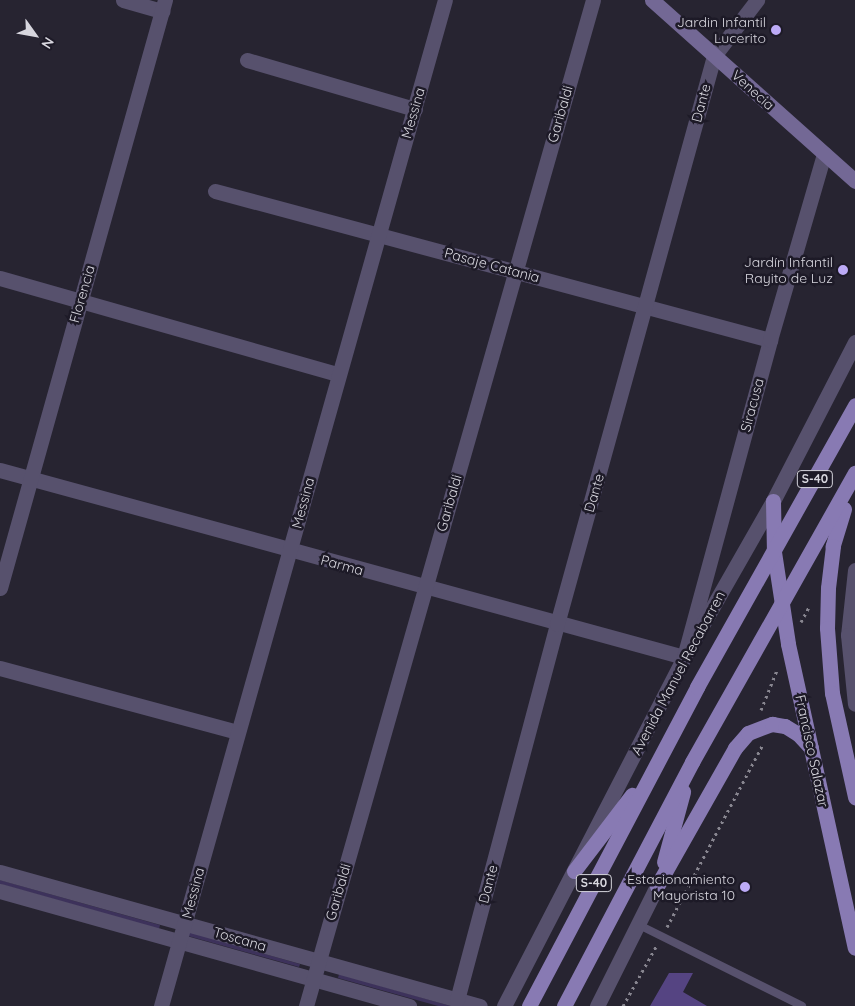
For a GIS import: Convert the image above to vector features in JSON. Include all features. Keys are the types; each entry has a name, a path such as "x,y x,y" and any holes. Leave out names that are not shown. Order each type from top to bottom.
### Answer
{"main road":[{"name":"Avenida Manuel Recabarren","path":"529,1006 697,687 855,405"},
{"name":"S-40","path":"564,1006 692,762 855,473"},
{"path":"855,484 837,528 833,546 827,609 832,693 855,796"},
{"name":"Francisco Salazar","path":"773,501 774,552 781,605 855,948"},
{"path":"657,886 735,748 748,733 772,724 785,726 798,734 812,749"},
{"path":"574,871 658,760"},
{"path":"657,886 692,762"}],"street":[{"path":"123,0 163,6"},
{"name":"Messina","path":"161,1006 445,0"},
{"name":"Garibaldi","path":"306,1006 593,0"},
{"name":"Venecia","path":"652,0 855,181"},
{"name":"Dante","path":"457,1000 557,624 714,56 757,0"},
{"name":"Florencia","path":"0,588 163,6"},
{"path":"247,60 415,109"},
{"name":"Siracusa","path":"684,657 770,340 824,154"},
{"name":"Pasaje Catania","path":"215,191 770,340"},
{"path":"0,278 338,374"},
{"name":"Avenida Manuel Recabarren","path":"504,1006 646,735 684,657 773,501 855,342"},
{"name":"Parma","path":"0,470 425,588 684,657"},
{"path":"855,570 852,616 855,704"},
{"path":"827,609 852,616"},
{"path":"0,668 237,732"},
{"name":"Toscana","path":"0,872 480,1006"},
{"path":"597,1006 640,924 657,886"},
{"name":"Toscana","path":"0,892 410,1006"}],"lane":[{"path":"640,924 802,1006"}],"path":[{"path":"623,1006 764,744 758,728"}],"shaded area":[{"path":"0,880 160,925 159,929 0,884"},
{"path":"189,932 300,964 299,967 188,936"},
{"path":"339,974 451,1006 438,1006 338,978"}],"building":[{"path":"669,973 693,973 683,992 707,1006 650,1006"}],"place":[{"name":"Jardin Infantil Lucerito","path":"776,30"},
{"name":"Jardín Infantil Rayito de Luz","path":"843,270"},
{"name":"Estacionamiento Mayorista 10","path":"745,887"}]}
